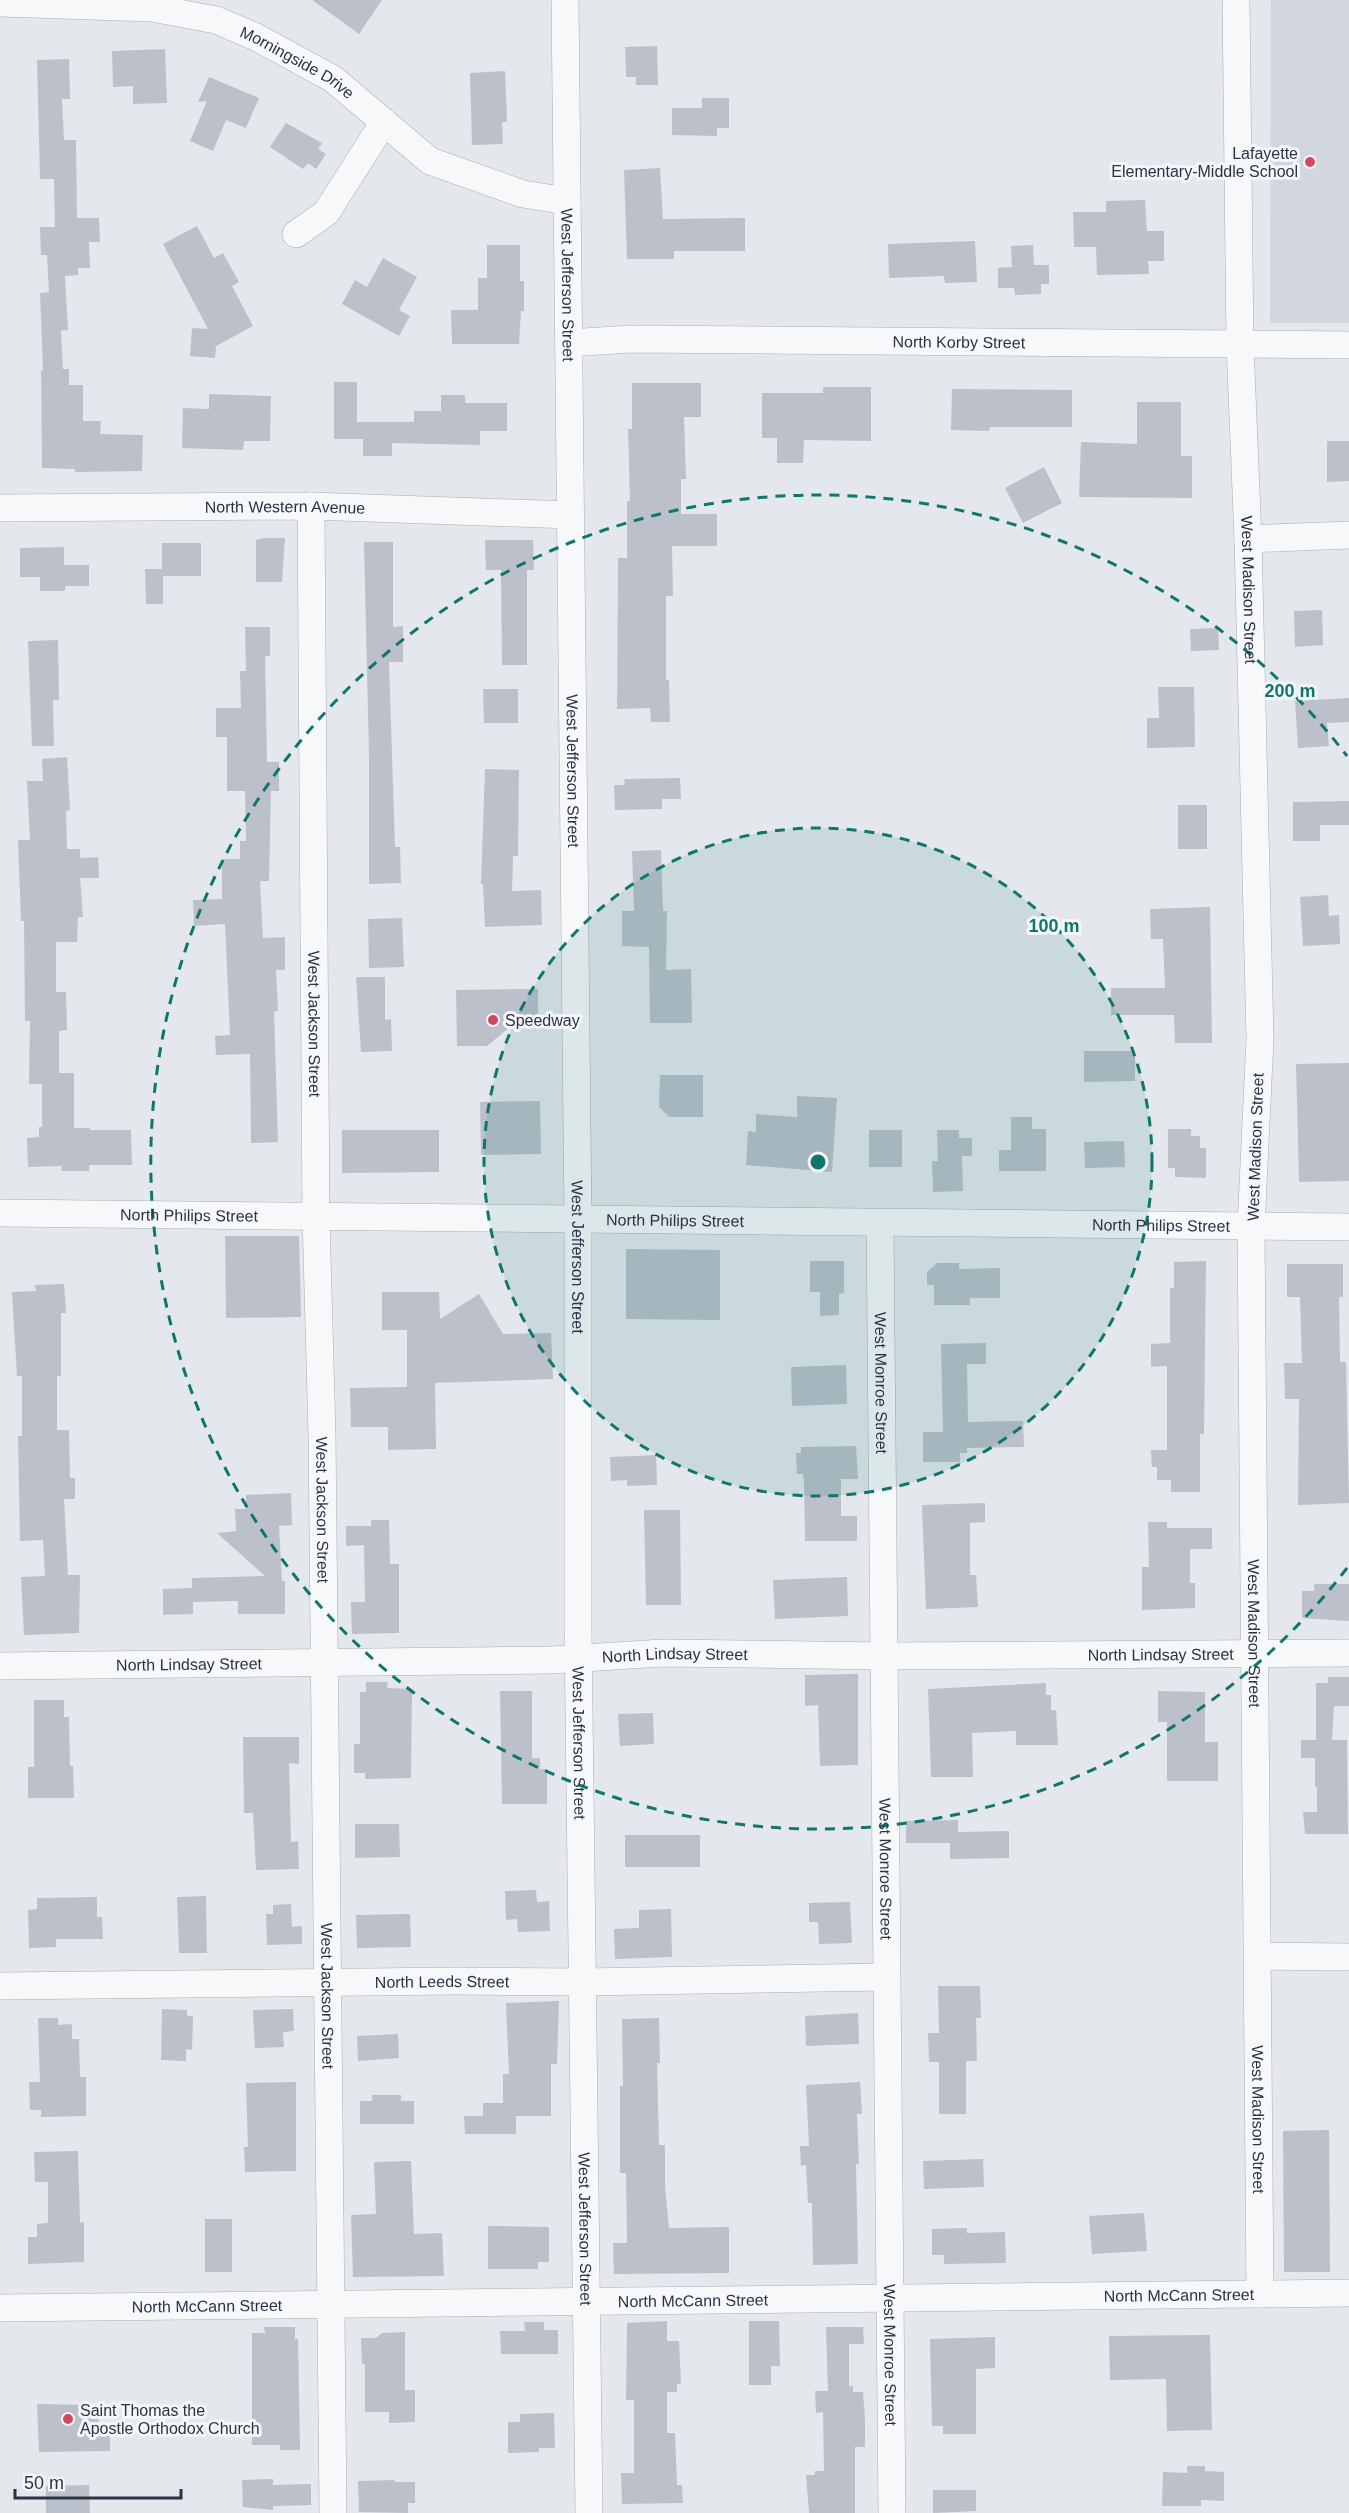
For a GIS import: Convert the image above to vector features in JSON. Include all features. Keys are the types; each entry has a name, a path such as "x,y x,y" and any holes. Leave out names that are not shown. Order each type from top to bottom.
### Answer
{"street":[{"name":"West Jefferson Street","path":"566,0 578,1221 579,1658 589,2513"},
{"name":"West Madison Street","path":"1236,0 1240,345 1248,539 1260,1039 1251,1227 1260,2294"},
{"name":"Morningside Drive","path":"0,3 152,8 216,20 256,36 333,79 430,161 523,194 567,201"},
{"path":"296,234 326,213 384,122"},
{"name":"North Korby Street","path":"569,343 642,339 1349,345"},
{"name":"North Western Avenue","path":"0,508 311,506 571,515"},
{"name":"West Jackson Street","path":"311,506 316,1217 324,1661 333,2513"},
{"path":"1248,539 1349,535"},
{"name":"North Philips Street","path":"0,1213 578,1221 1349,1227"},
{"name":"West Monroe Street","path":"880,1224 892,2513"},
{"name":"North Lindsay Street","path":"0,1666 579,1658 663,1653 884,1656 1349,1653"},
{"path":"1258,1956 1349,1957"},
{"name":"North Leeds Street","path":"0,1986 584,1982 886,1977"},
{"name":"North McCann Street","path":"0,2308 1349,2293"}],"shaded area":[{"name":"Lafayette Elementary-Middle School","path":"1271,0 1349,0 1349,323 1270,323"}],"building":[{"path":"312,0 382,0 359,34"},
{"path":"657,46 658,85 636,85 636,77 626,77 625,47"},
{"path":"165,49 167,103 133,104 133,86 113,87 112,51"},
{"path":"69,59 70,99 62,99 64,140 76,140 77,218 99,218 100,242 89,242 90,268 78,268 78,275 65,276 68,330 61,331 63,369 69,369 69,385 83,385 83,421 101,421 100,434 143,435 142,471 75,472 75,469 42,468 41,370 43,370 40,293 49,292 47,255 41,255 40,227 55,227 54,179 40,179 37,60"},
{"path":"505,71 507,122 502,122 503,144 472,145 470,73"},
{"path":"209,77 259,98 246,128 226,120 213,151 190,141 207,101 198,102"},
{"path":"702,98 729,98 729,128 717,128 717,136 672,135 672,108 702,108"},
{"path":"286,123 322,143 318,149 326,154 316,169 308,163 303,169 270,147"},
{"path":"660,168 663,219 745,218 745,251 674,251 674,259 627,259 624,170"},
{"path":"1145,200 1147,231 1164,231 1164,261 1148,261 1149,274 1097,275 1096,247 1074,247 1073,212 1106,212 1106,201"},
{"path":"197,226 214,258 223,253 239,282 232,286 253,326 216,346 215,358 190,356 192,328 208,329 163,244"},
{"path":"975,241 977,282 945,283 944,276 889,278 888,244"},
{"path":"487,245 520,245 520,281 524,281 524,311 521,311 519,344 452,344 451,310 478,310 478,278 487,278"},
{"path":"1033,245 1034,265 1049,265 1049,284 1041,284 1041,294 1015,295 1014,288 998,288 998,268 1012,267 1011,246"},
{"path":"383,258 417,277 399,310 410,316 399,336 342,304 355,280 367,287"},
{"path":"334,382 357,382 357,422 414,422 414,411 441,411 441,395 465,395 465,403 507,403 507,431 480,431 480,445 392,443 392,456 363,456 363,439 334,439"},
{"path":"632,383 701,383 701,417 684,417 686,479 681,479 681,514 717,514 717,546 672,546 673,596 666,596 666,680 669,680 670,722 651,722 650,708 617,709 618,558 627,558 627,501 630,501 628,429 632,429"},
{"path":"823,387 871,387 871,441 804,440 803,463 777,463 777,438 762,438 762,393 823,393"},
{"path":"952,389 1072,390 1072,427 990,427 989,431 951,430"},
{"path":"209,394 271,396 270,441 244,441 243,450 182,448 183,408 209,409"},
{"path":"1137,402 1181,402 1181,456 1192,456 1192,498 1079,497 1081,442 1137,444"},
{"path":"1327,441 1349,441 1349,481 1327,482"},
{"path":"1044,467 1062,503 1023,523 1005,488"},
{"path":"285,538 282,582 256,582 256,540"},
{"path":"485,540 533,540 534,570 527,570 527,665 502,665 501,570 486,570"},
{"path":"364,542 393,542 393,627 403,626 403,662 389,662 395,847 400,847 401,883 369,884 369,756"},
{"path":"162,543 201,543 201,576 163,576 163,604 146,604 145,569 162,569"},
{"path":"64,547 64,565 89,565 89,586 65,586 65,591 40,591 40,577 20,577 20,548"},
{"path":"1322,610 1323,645 1295,647 1294,611"},
{"path":"245,627 270,627 270,656 265,656 267,762 279,762 279,791 271,791 269,881 260,881 263,938 285,937 285,970 276,970 278,1011 274,1011 278,1142 251,1143 250,1054 216,1055 215,1036 230,1035 225,924 194,926 193,900 222,899 222,859 240,859 240,841 246,841 245,791 227,791 227,737 216,737 216,708 241,708 240,671 246,671"},
{"path":"1218,628 1219,650 1191,651 1190,629"},
{"path":"58,640 59,700 53,700 54,746 32,746 28,641"},
{"path":"1158,687 1194,687 1195,747 1147,748 1147,718 1159,718"},
{"path":"483,689 518,689 518,723 484,723"},
{"path":"1349,698 1349,722 1327,723 1329,746 1298,748 1295,701"},
{"path":"67,757 70,810 66,811 67,849 80,849 80,858 98,857 99,878 80,878 83,917 78,917 77,942 56,942 56,992 66,992 67,1030 59,1031 59,1073 74,1073 74,1128 131,1130 132,1165 89,1165 89,1171 61,1171 62,1166 28,1167 27,1138 39,1137 39,1127 42,1127 42,1084 29,1084 30,1021 25,1021 24,921 21,921 18,840 30,840 27,781 43,781 42,759"},
{"path":"485,769 519,770 518,856 513,856 512,891 541,890 542,925 485,927 483,884 481,884"},
{"path":"680,778 681,799 662,799 662,809 615,810 614,785 625,785 624,779"},
{"path":"1349,801 1349,825 1320,825 1320,841 1293,841 1293,802"},
{"path":"1178,805 1207,805 1207,849 1178,849"},
{"path":"661,850 663,911 667,911 666,970 691,969 692,1023 650,1023 649,947 622,946 622,911 634,911 632,851"},
{"path":"1328,895 1329,916 1339,915 1340,944 1303,946 1300,897"},
{"path":"1210,907 1212,1043 1175,1043 1174,1015 1111,1015 1111,988 1165,988 1163,939 1151,939 1150,909"},
{"path":"402,918 404,967 369,968 368,919"},
{"path":"356,977 385,977 385,1020 391,1019 392,1051 361,1052"},
{"path":"538,989 538,1018 521,1018 487,1046 457,1046 456,990"},
{"path":"1084,1051 1135,1051 1135,1081 1084,1082"},
{"path":"1349,1063 1349,1181 1299,1182 1296,1064"},
{"path":"660,1075 703,1075 703,1117 669,1117 659,1107"},
{"path":"797,1096 837,1098 832,1172 746,1165 748,1131 756,1132 756,1114 797,1117"},
{"path":"540,1101 541,1154 481,1155 480,1102"},
{"path":"1011,1117 1032,1117 1032,1129 1046,1129 1046,1171 999,1171 999,1150 1011,1150"},
{"path":"1168,1129 1191,1129 1191,1136 1200,1136 1200,1148 1206,1148 1206,1178 1175,1177 1175,1168 1168,1168"},
{"path":"342,1130 439,1130 439,1172 342,1173"},
{"path":"869,1130 902,1130 902,1167 869,1167"},
{"path":"937,1130 959,1130 959,1138 972,1138 972,1156 962,1156 963,1191 933,1192 932,1161 938,1161"},
{"path":"1124,1141 1125,1167 1085,1168 1084,1142"},
{"path":"225,1236 299,1236 301,1317 226,1318"},
{"path":"626,1249 720,1250 720,1320 626,1319"},
{"path":"810,1261 844,1261 844,1293 839,1294 839,1315 820,1316 820,1292 810,1292"},
{"path":"1206,1261 1204,1434 1200,1434 1200,1492 1171,1492 1171,1480 1157,1480 1157,1467 1152,1467 1151,1450 1167,1450 1167,1366 1151,1367 1151,1344 1170,1343 1170,1288 1174,1288 1174,1262"},
{"path":"937,1263 959,1263 959,1269 1000,1268 1000,1298 970,1298 970,1305 934,1305 934,1285 927,1285 927,1272"},
{"path":"1287,1264 1343,1264 1343,1297 1339,1297 1340,1362 1346,1362 1349,1503 1298,1505 1299,1399 1285,1399 1284,1363 1302,1363 1300,1297 1287,1297"},
{"path":"64,1284 66,1313 61,1313 61,1376 57,1376 57,1430 69,1430 70,1478 75,1478 75,1499 64,1499 68,1575 80,1575 79,1633 24,1635 21,1577 45,1576 43,1540 20,1541 18,1436 22,1436 22,1376 17,1376 12,1292 36,1291 35,1285"},
{"path":"382,1292 439,1292 440,1319 479,1294 503,1334 551,1333 553,1379 435,1383 436,1449 388,1450 388,1427 351,1427 350,1388 407,1387 407,1330 382,1330"},
{"path":"986,1343 986,1364 967,1364 968,1422 1023,1421 1024,1447 967,1448 967,1453 960,1453 960,1462 923,1462 923,1432 943,1432 941,1344"},
{"path":"846,1365 847,1404 792,1406 791,1367"},
{"path":"856,1446 858,1479 841,1479 841,1516 857,1516 857,1541 805,1541 804,1481 803,1474 797,1474 796,1453 801,1453 801,1447"},
{"path":"656,1455 657,1485 627,1486 627,1480 611,1481 610,1457"},
{"path":"291,1493 292,1525 279,1526 282,1581 285,1581 285,1614 238,1614 238,1601 193,1602 193,1614 163,1615 163,1589 192,1588 192,1578 265,1576 217,1533 236,1531 235,1509 246,1509 246,1495"},
{"path":"985,1503 985,1522 970,1523 970,1575 976,1575 978,1607 926,1609 922,1505"},
{"path":"644,1510 680,1510 681,1605 646,1605"},
{"path":"371,1520 389,1520 390,1564 399,1564 399,1633 352,1634 351,1602 365,1602 364,1545 346,1546 346,1526 371,1526"},
{"path":"1148,1522 1167,1522 1167,1528 1212,1528 1212,1549 1190,1549 1190,1583 1195,1583 1195,1608 1142,1610 1142,1567 1149,1567"},
{"path":"847,1577 848,1616 775,1619 773,1580"},
{"path":"1314,1584 1349,1584 1349,1621 1302,1618 1302,1591 1314,1591"},
{"path":"858,1674 858,1765 820,1766 818,1705 805,1706 805,1675"},
{"path":"1328,1677 1349,1677 1349,1706 1334,1706 1332,1740 1347,1740 1348,1834 1305,1834 1303,1812 1317,1812 1317,1787 1315,1787 1315,1758 1301,1758 1301,1740 1316,1740 1316,1683 1328,1683"},
{"path":"366,1682 388,1682 387,1688 412,1689 411,1778 365,1779 365,1773 354,1773 354,1744 360,1744 360,1692 366,1692"},
{"path":"1046,1683 1046,1695 1051,1695 1051,1710 1056,1710 1058,1745 1016,1745 1016,1731 972,1733 973,1777 931,1777 928,1689"},
{"path":"500,1691 532,1691 532,1758 540,1758 540,1769 547,1769 547,1804 502,1804"},
{"path":"1158,1691 1205,1692 1205,1742 1218,1742 1218,1781 1167,1781 1167,1722 1158,1722"},
{"path":"34,1700 64,1700 64,1717 69,1717 70,1766 73,1766 74,1798 28,1798 28,1767 34,1767"},
{"path":"653,1713 654,1744 620,1746 618,1714"},
{"path":"243,1737 299,1737 299,1764 289,1763 291,1842 298,1841 299,1869 256,1870 253,1813 244,1813"},
{"path":"958,1820 958,1832 1009,1831 1009,1858 950,1859 950,1843 906,1843 906,1821"},
{"path":"355,1824 399,1824 400,1857 355,1858"},
{"path":"625,1835 700,1835 700,1867 625,1867"},
{"path":"536,1890 537,1902 549,1901 550,1931 518,1932 517,1919 506,1920 505,1891"},
{"path":"206,1896 207,1953 179,1953 177,1897"},
{"path":"97,1897 97,1917 102,1917 103,1939 56,1939 56,1947 29,1948 28,1910 37,1909 37,1898"},
{"path":"850,1902 852,1943 819,1944 818,1922 809,1922 809,1903"},
{"path":"291,1904 292,1927 302,1926 302,1944 267,1945 266,1914 273,1914 273,1905"},
{"path":"671,1909 672,1957 615,1959 614,1929 639,1928 639,1910"},
{"path":"410,1914 411,1947 357,1948 356,1915"},
{"path":"938,1986 980,1986 981,2018 976,2018 977,2061 966,2061 966,2114 939,2114 939,2062 929,2062 928,2033 939,2033"},
{"path":"559,2001 557,2064 551,2064 551,2116 516,2116 516,2134 465,2134 464,2116 483,2116 483,2103 503,2103 503,2074 509,2074 506,2003"},
{"path":"162,2009 187,2010 187,2016 193,2016 192,2050 186,2049 186,2061 161,2060"},
{"path":"293,2009 294,2031 283,2032 284,2047 255,2048 253,2010"},
{"path":"858,2013 859,2044 806,2046 805,2016"},
{"path":"38,2018 58,2018 58,2025 72,2024 72,2039 79,2039 80,2077 86,2077 86,2116 41,2117 41,2110 30,2110 29,2082 40,2082"},
{"path":"659,2018 660,2063 657,2063 659,2145 665,2145 665,2187 669,2228 729,2227 729,2273 614,2274 613,2243 627,2243 626,2173 620,2173 620,2086 623,2086 622,2019"},
{"path":"398,2034 399,2058 358,2061 357,2036"},
{"path":"296,2082 296,2171 245,2172 244,2147 248,2147 246,2083"},
{"path":"860,2082 862,2114 857,2114 859,2164 856,2164 858,2264 813,2265 812,2203 808,2203 806,2165 801,2166 800,2146 809,2146 806,2085"},
{"path":"372,2095 401,2095 401,2101 414,2101 414,2124 360,2124 360,2101 372,2101"},
{"path":"1329,2130 1330,2272 1284,2272 1283,2131"},
{"path":"78,2151 80,2223 84,2222 84,2262 28,2264 28,2237 37,2237 37,2224 48,2223 48,2182 35,2182 34,2152"},
{"path":"983,2159 984,2187 924,2189 923,2161"},
{"path":"411,2161 414,2234 442,2233 444,2276 353,2277 351,2215 376,2214 374,2162"},
{"path":"1144,2213 1147,2251 1092,2254 1089,2216"},
{"path":"205,2219 232,2219 232,2272 205,2272"},
{"path":"488,2226 549,2227 549,2262 538,2262 538,2269 488,2269"},
{"path":"967,2228 967,2233 1005,2232 1006,2263 944,2264 944,2255 932,2255 932,2229"},
{"path":"667,2321 667,2341 679,2341 681,2384 677,2384 677,2392 667,2392 667,2433 675,2433 677,2485 682,2485 683,2503 622,2504 621,2473 634,2473 634,2400 626,2400 627,2323"},
{"path":"749,2321 779,2321 780,2366 771,2366 771,2385 749,2385"},
{"path":"524,2322 544,2322 544,2330 558,2330 558,2354 501,2354 500,2331 525,2331"},
{"path":"264,2327 295,2327 295,2339 298,2339 300,2450 280,2450 280,2445 252,2445 252,2333 265,2333"},
{"path":"826,2327 863,2327 864,2344 849,2344 849,2386 853,2386 853,2392 863,2392 865,2420 865,2447 855,2447 855,2513 809,2513 806,2475 815,2475 815,2471 824,2471 823,2412 816,2413 815,2391 828,2391"},
{"path":"405,2332 405,2390 415,2390 415,2422 389,2423 389,2412 365,2412 365,2364 362,2364 361,2338 376,2338 382,2333"},
{"path":"1210,2335 1212,2430 1167,2431 1166,2379 1110,2380 1109,2336"},
{"path":"995,2337 995,2368 976,2369 976,2434 943,2434 943,2426 932,2426 930,2339"},
{"name":"Saint Thomas the Apostle Orthodox Church","path":"37,2404 98,2405 99,2433 110,2433 110,2451 39,2452"},
{"path":"554,2413 555,2448 539,2448 539,2452 508,2453 508,2422 520,2422 520,2414"},
{"path":"1187,2466 1205,2466 1205,2471 1224,2472 1224,2501 1201,2500 1201,2506 1162,2506 1163,2472 1187,2473"},
{"path":"273,2479 273,2485 311,2484 311,2505 273,2506 273,2510 243,2507 242,2480"},
{"path":"395,2480 395,2482 415,2482 415,2503 408,2503 408,2513 359,2512 358,2481"},
{"path":"89,2485 90,2513 46,2513 46,2486"},
{"path":"933,2490 976,2490 976,2511 933,2513"}],"place":[{"name":"Lafayette Elementary-Middle School","path":"1310,162"},
{"name":"Speedway","path":"493,1020"},
{"name":"Saint Thomas the Apostle Orthodox Church","path":"68,2419"}]}
